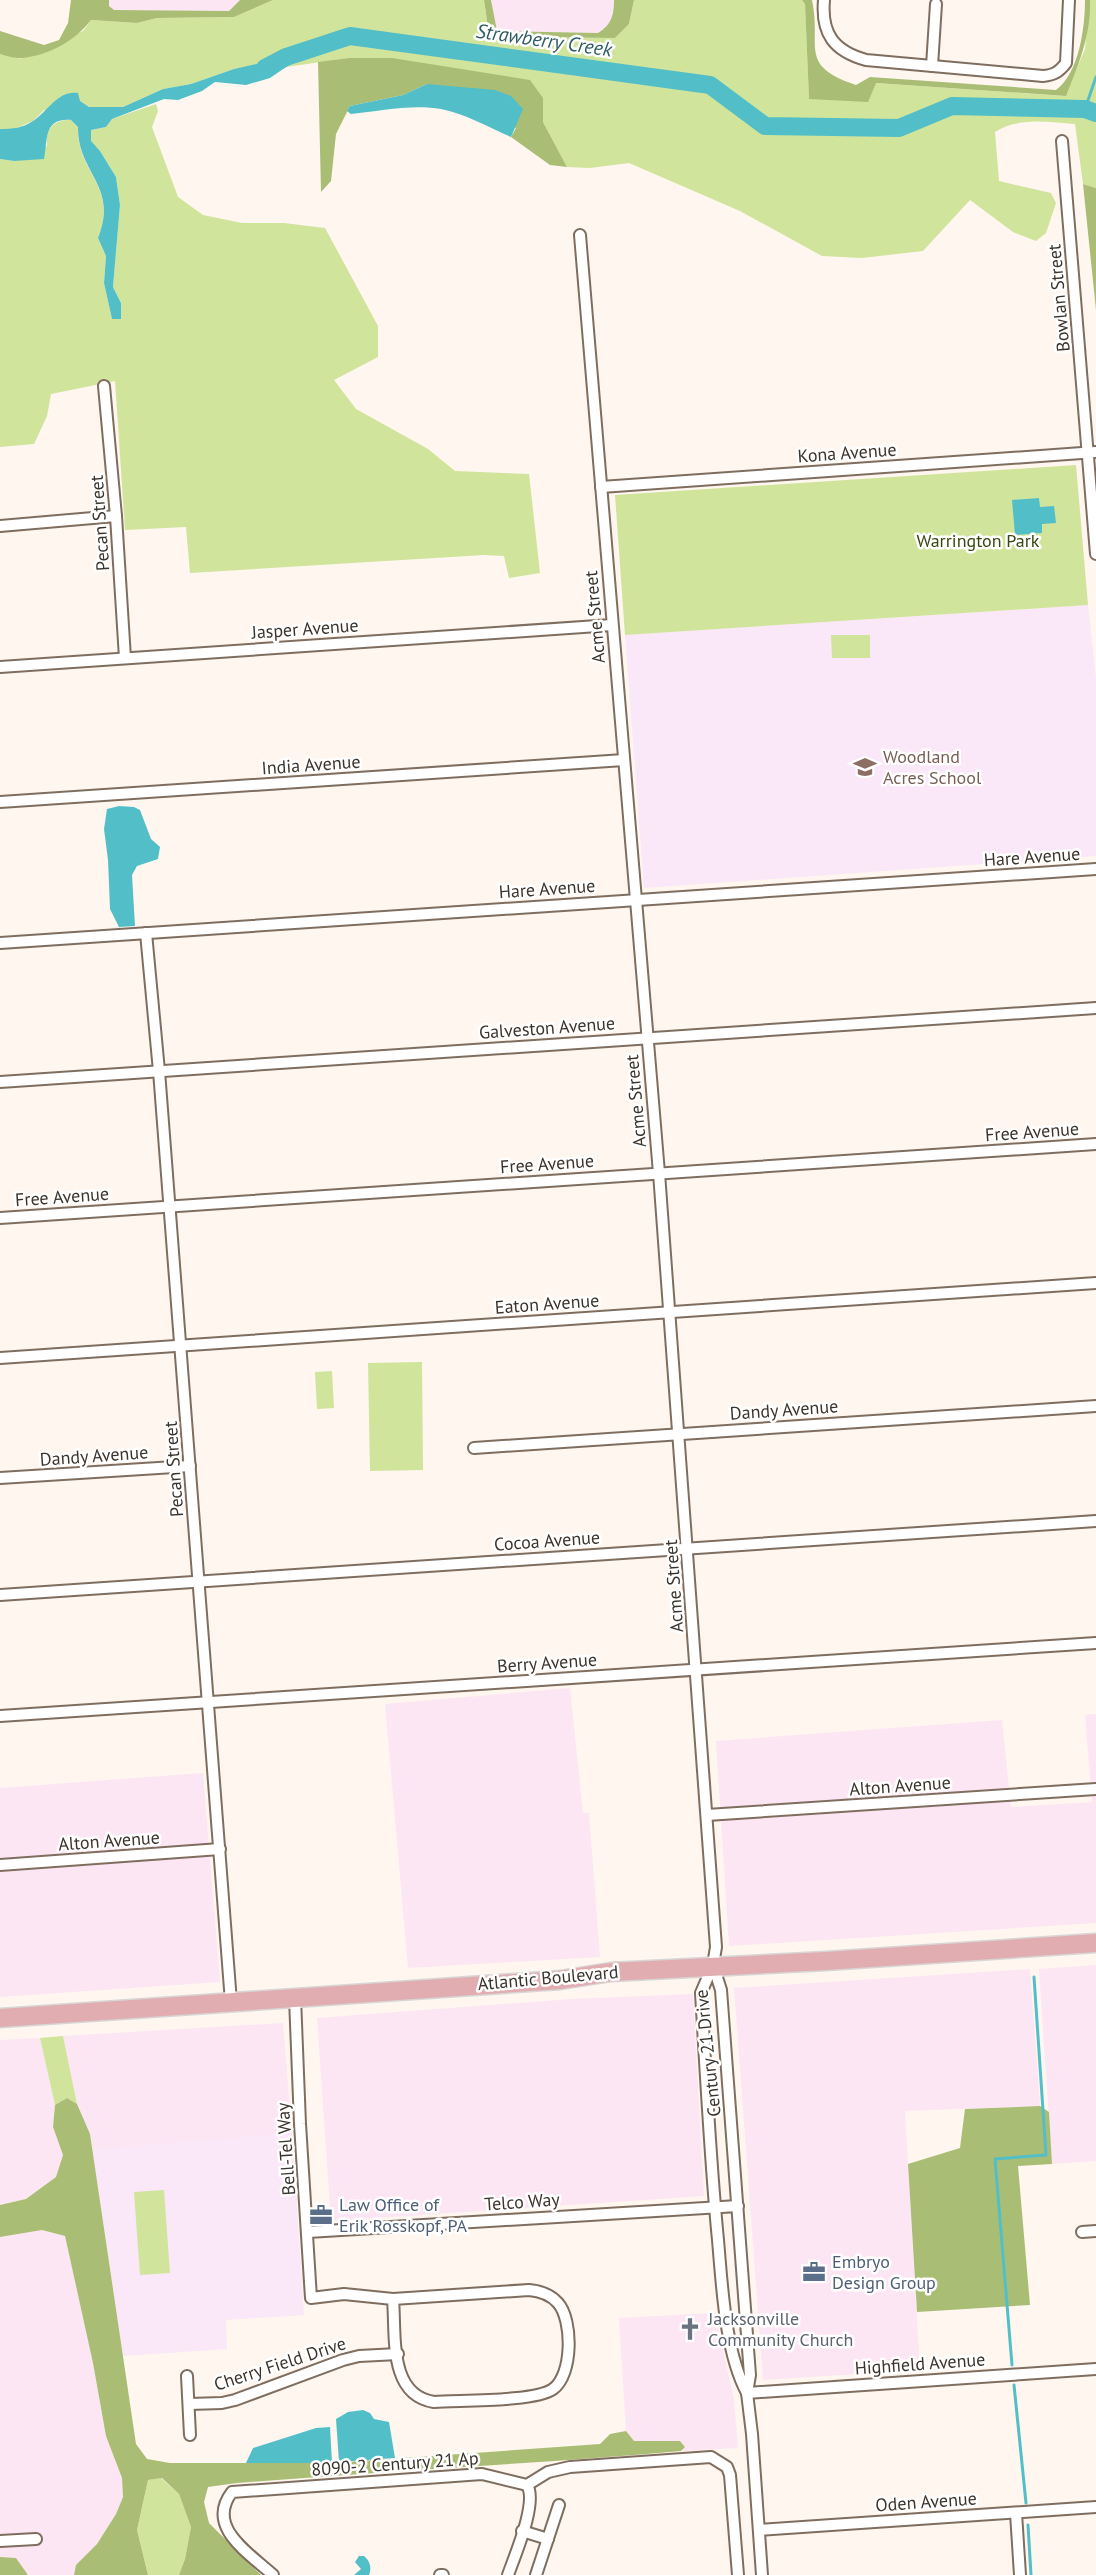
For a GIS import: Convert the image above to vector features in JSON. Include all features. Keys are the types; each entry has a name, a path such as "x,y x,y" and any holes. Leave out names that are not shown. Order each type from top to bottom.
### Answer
{"main road":[{"name":"Atlantic Boulevard","path":"0,2018 560,1980 611,1972 713,1965 826,1961 1096,1943"}],"street":[{"path":"824,0 823,18 826,30 841,49 852,56 866,60 1053,75 1060,71 1068,54 1070,0"},
{"path":"932,66 936,4"},
{"name":"Bowlan Street","path":"1062,141 1092,452 1096,554"},
{"name":"Acme Street","path":"580,235 648,1038 688,1548 716,1947 713,1965"},
{"name":"Pecan Street","path":"104,386 116,516 125,658"},
{"name":"Kona Avenue","path":"601,487 1092,452"},
{"path":"0,526 116,516"},
{"name":"Jasper Avenue","path":"0,667 612,625"},
{"name":"India Avenue","path":"0,802 624,760"},
{"name":"Hare Avenue","path":"0,943 1096,869"},
{"name":"Pecan Street","path":"146,933 159,1071 231,2002"},
{"name":"Galveston Avenue","path":"0,1082 1096,1008"},
{"name":"Free Avenue","path":"0,1218 1096,1144"},
{"name":"Eaton Avenue","path":"0,1358 1096,1283"},
{"name":"Dandy Avenue","path":"474,1448 1096,1406"},
{"name":"Dandy Avenue","path":"0,1478 190,1466"},
{"name":"Cocoa Avenue","path":"0,1595 1096,1521"},
{"name":"Berry Avenue","path":"0,1716 1096,1643"},
{"name":"Alton Avenue","path":"707,1815 1096,1789"},
{"name":"Alton Avenue","path":"0,1865 220,1849"},
{"name":"Century 21 Drive","path":"713,1965 722,1990 750,2375 747,2393 762,2575"},
{"name":"Century 21 Drive","path":"713,1965 701,1993 714,2206 723,2296 738,2376 747,2393"},
{"name":"Bell-Tel Way","path":"296,1998 300,2124 311,2298 344,2294 393,2300"},
{"name":"Telco Way","path":"308,2232 738,2206"},
{"path":"1082,2232 1096,2231"},
{"path":"540,2291 559,2304 565,2315 568,2359 561,2381 553,2389 532,2396 434,2402 423,2400 410,2392 403,2384 399,2374 393,2300 540,2291"},
{"name":"Cherry Field Drive","path":"189,2404 222,2403 235,2400 359,2356 398,2354"},
{"name":"Highfield Avenue","path":"747,2393 1096,2369"},
{"path":"187,2376 190,2435"},
{"path":"508,2575 531,2505 530,2490 527,2485 548,2472 570,2467 711,2457 727,2467 730,2475 738,2575"},
{"name":"8090-2 Century 21 Ap","path":"273,2575 230,2534 224,2524 223,2514 226,2500 232,2492 482,2474 527,2485"},
{"path":"536,2575 559,2505"},
{"name":"Oden Avenue","path":"759,2530 1096,2507"},
{"path":"1016,2513 1020,2575"},
{"path":"522,2531 548,2539"},
{"path":"0,2541 36,2539"}],"shaded area":[{"path":"109,0 240,0 229,11 113,10 109,6"},
{"path":"491,0 614,0 614,14 608,26 598,33 496,31"},
{"name":"Woodland Acres School","path":"1088,605 1096,678 1096,856 644,888 625,635"},
{"path":"570,1688 583,1813 589,1813 600,1957 408,1968 385,1704"},
{"path":"1096,1714 1096,1923 729,1946 716,1741 1002,1720 1011,1807 1092,1802 1085,1715"},
{"path":"203,1773 220,1982 0,1997 0,1788"},
{"path":"1096,1965 1096,2161 1052,2164 1039,1969"},
{"path":"1030,1969 1040,2106 905,2111 920,2370 763,2380 734,1988"},
{"path":"693,1994 704,2196 331,2221 317,2018 572,1999"},
{"path":"283,2023 292,2135 92,2149 90,2134 77,2104 63,2036"},
{"path":"40,2038 55,2105 53,2127 63,2155 56,2177 26,2199 0,2205 0,2040"},
{"path":"292,2133 304,2315 226,2320 227,2349 123,2356 92,2149"},
{"path":"42,2230 65,2236 93,2363 106,2436 122,2478 123,2497 116,2514 97,2544 76,2565 74,2575 28,2575 16,2558 0,2557 0,2237"},
{"path":"715,2313 734,2400 738,2448 681,2451 685,2447 680,2441 634,2441 626,2431 619,2318"}],"green space":[{"path":"71,0 109,0 109,6 114,10 229,11 240,0 273,0 234,17 157,18 137,23 91,20 85,28 61,46 42,54 20,58 0,54 0,31 44,45 59,40 68,23"},
{"path":"273,0 484,0 489,34 509,37 615,38 629,24 634,0 802,0 805,4 809,99 875,83 1065,96 1085,49 1090,0 1096,0 1096,188 1083,184 1075,124 1023,122 1013,124 995,132 999,181 1051,193 1056,203 1046,233 1036,241 1013,232 970,200 923,251 862,258 822,256 740,211 629,163 590,168 567,167 543,122 543,98 349,58 286,67 285,58 234,69 191,84 163,89 123,107 89,107 79,101 44,110 33,121 14,129 0,129 0,54 21,59 83,31 91,20 137,23 157,18 234,17"},
{"path":"484,0 491,0 497,31 598,33 611,20 614,0 634,0 629,24 615,38 509,37 489,34"},
{"path":"802,0 812,0 816,53 819,62 838,78 856,85 870,77 1056,90 1070,73 1079,49 1084,23 1085,0 1090,0 1090,13 1083,49 1066,96 876,83 868,102 809,99 805,4"},
{"path":"349,58 392,58 530,80 543,98 543,122 567,167 550,165 511,137 516,128 427,84 403,95 350,106 336,134 331,181 321,192 318,62"},
{"path":"156,104 158,111 152,127 178,197 203,215 242,223 284,223 325,228 378,326 378,357 334,380 356,409 428,449 455,471 529,474 540,573 509,578 504,556 484,555 190,573 186,527 125,530 115,381 51,394 47,416 34,444 0,447 0,159 14,161 47,146 49,130 55,123 71,120 78,127 83,156 100,192 103,205 103,220 98,238 106,256 104,283 112,319 121,303 113,287 120,205 116,177 100,151 90,141 91,130 106,127 112,119"},
{"path":"1083,184 1096,188 1096,310"},
{"name":"Warrington Park","path":"1076,465 1088,605 625,635 615,495"},
{"path":"831,635 870,635 870,658 832,658"},
{"path":"422,1362 423,1470 370,1471 368,1363"},
{"path":"332,1371 334,1408 317,1409 315,1372"},
{"path":"63,2036 77,2104 67,2098 55,2105 40,2038"},
{"path":"67,2098 77,2104 90,2134 136,2444 147,2459 170,2463 332,2463 600,2444 610,2434 626,2431 634,2441 680,2441 685,2447 681,2451 208,2487 204,2502 209,2523 261,2575 179,2575 185,2559 191,2527 179,2494 162,2478 148,2480 137,2530 148,2575 74,2575 76,2565 97,2544 116,2514 123,2497 122,2478 106,2436 93,2363 65,2236 42,2230 0,2237 0,2205 26,2199 56,2177 63,2155 53,2127 55,2105"},
{"path":"1040,2106 1049,2112 1052,2164 1018,2166 1030,2305 917,2312 908,2164 960,2148 965,2109"},
{"path":"164,2190 170,2273 140,2275 134,2192"},
{"path":"161,2478 179,2494 191,2527 185,2559 179,2575 148,2575 137,2530 148,2480"},
{"path":"0,2557 16,2558 28,2575 0,2575"}],"water":[{"path":"286,57 286,67 270,78 246,85 215,82 202,91 178,100 164,99 112,119 106,127 91,130 91,141 116,177 120,205 113,287 121,303 121,319 112,319 104,283 106,256 98,238 104,205 101,192 79,143 78,127 71,120 56,123 48,132 44,159 14,161 0,159 0,129 17,128 29,123 59,98 71,93 78,93 80,101 89,107 123,107 163,89 191,84 234,69"},
{"path":"427,84 495,90 511,96 523,109 511,137 468,117 441,109 407,108 351,114 347,111 350,106 403,95"},
{"path":"1039,498 1040,507 1054,506 1056,523 1042,524 1042,533 1015,535 1012,500"},
{"path":"119,806 134,807 140,810 151,839 160,847 158,859 137,866 132,875 135,926 119,927 110,909 104,829 107,809"},
{"path":"363,2410 370,2413 374,2419 389,2422 395,2458 339,2462 336,2419 348,2412"},
{"path":"330,2427 332,2463 246,2463 253,2448 316,2428"},
{"path":"359,2556 364,2556 369,2562 369,2575 354,2575 361,2569 355,2562"}],"waterway":[{"name":"Strawberry Creek","path":"265,68 286,57 350,36 710,85 765,126 899,128 952,106 1085,109 1096,113"},
{"path":"1085,109 1096,77"},
{"path":"1012,2365 995,2159 1046,2155 1034,1977"},
{"path":"1014,2385 1026,2503"},
{"path":"1028,2525 1031,2575"}],"place":[{"name":"Woodland Acres School","path":"865,767"},
{"name":"Law Office of Erik Rosskopf, PA","path":"321,2215"},
{"name":"Embryo Design Group","path":"814,2272"},
{"name":"Jacksonville Community Church","path":"690,2329"}]}
